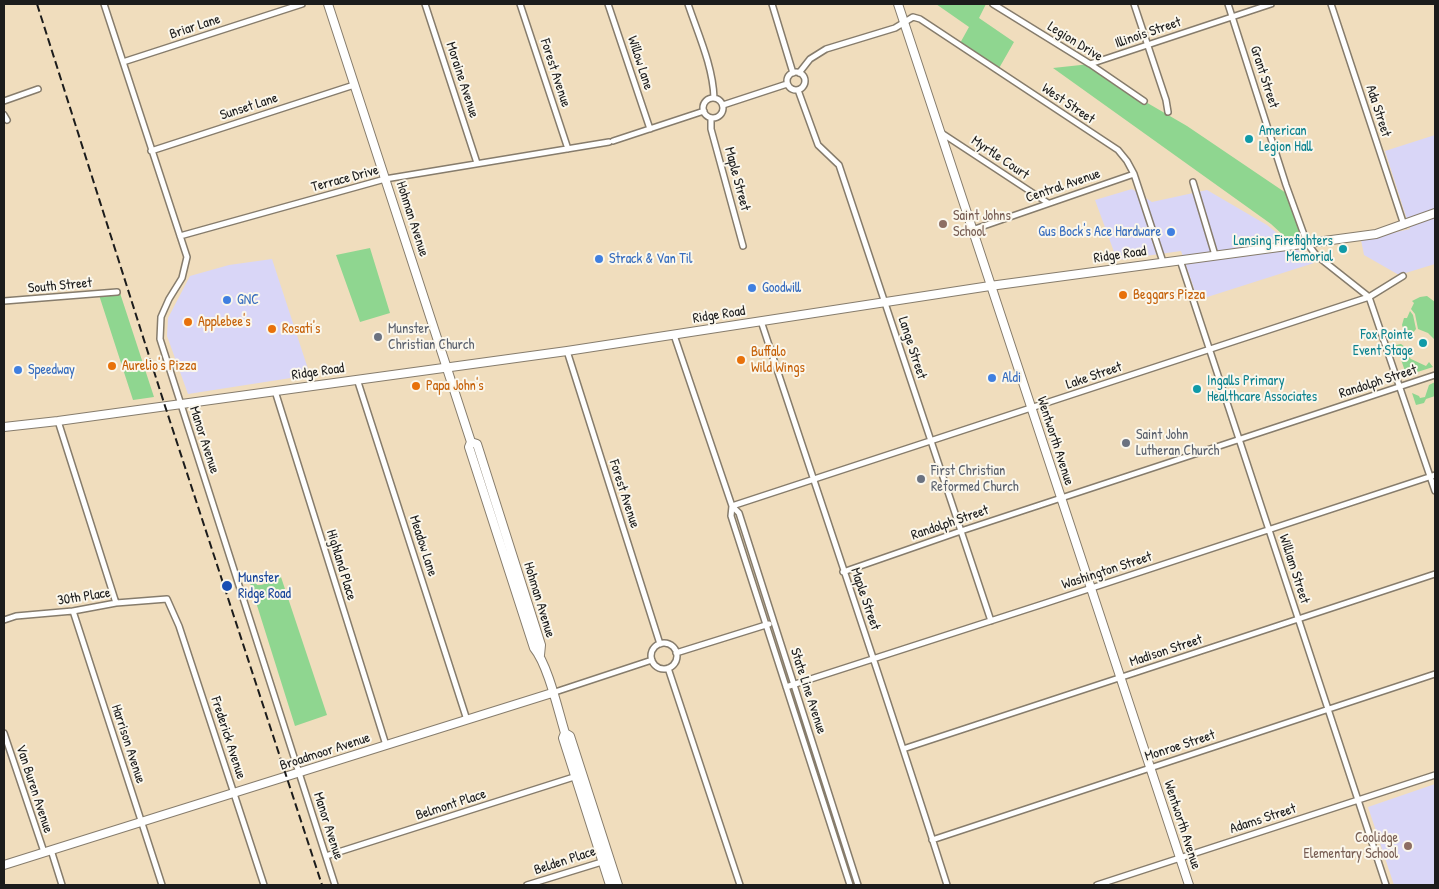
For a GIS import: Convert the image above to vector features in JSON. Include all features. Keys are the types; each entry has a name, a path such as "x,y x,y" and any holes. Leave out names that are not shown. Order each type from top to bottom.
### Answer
{"main road":[{"name":"Hohman Avenue","path":"328,4 471,442 476,444 541,645 540,655 552,693 565,733 570,736 579,776 606,860 618,885"},
{"name":"Wentworth Avenue","path":"898,4 1189,885"},
{"name":"Ridge Road","path":"4,427 58,422 447,366 567,351 885,301 1376,234 1435,213"},
{"name":"Broadmoor Avenue","path":"4,865 552,693"},
{"name":"Hohman Avenue","path":"606,860 610,885"}],"street":[{"name":"Manor Avenue","path":"104,4 187,257 182,278 169,299 162,317 160,339 335,885"},
{"name":"Briar Lane","path":"122,62 302,4"},
{"name":"Moraine Avenue","path":"425,4 477,163"},
{"name":"Forest Avenue","path":"520,4 568,149"},
{"name":"Willow Lane","path":"608,4 650,129"},
{"path":"688,4 710,68 714,98"},
{"path":"772,4 796,73 805,80 803,86 798,90 793,90 787,84"},
{"name":"Legion Drive","path":"993,4 1090,64 1144,101"},
{"path":"1134,4 1166,100 1168,112"},
{"name":"Grant Street","path":"1228,4 1286,185 1307,243"},
{"name":"Illinois Street","path":"1090,64 1271,4"},
{"name":"Ada Street","path":"1331,4 1404,224"},
{"name":"West Street","path":"904,22 913,17 920,19 1118,150 1127,160 1134,174 1162,262"},
{"path":"787,84 788,76 796,73 810,59 826,49 895,28 904,22"},
{"name":"Sunset Lane","path":"151,151 354,84"},
{"path":"723,105 787,84"},
{"path":"4,101 38,90"},
{"name":"Lange Street","path":"798,90 818,145 839,165 991,621"},
{"path":"714,98 720,100 723,105 721,115 716,118 711,118 704,112 705,102 714,98"},
{"name":"Terrace Drive","path":"180,236 386,179 611,142 704,112"},
{"name":"Maple Street","path":"711,118 711,128 743,246"},
{"name":"Myrtle Court","path":"940,132 1048,203"},
{"name":"Central Avenue","path":"972,230 1134,174"},
{"path":"1193,182 1215,255"},
{"path":"1307,243 1316,255 1369,297 1433,475 1435,491"},
{"name":"William Street","path":"1180,260 1386,885"},
{"name":"Lake Street","path":"732,506 1369,297 1402,276"},
{"name":"South Street","path":"4,301 117,292"},
{"name":"Maple Street","path":"762,321 947,885"},
{"name":"State Line Avenue","path":"674,335 732,506 731,516 850,885"},
{"name":"Forest Avenue","path":"567,351 660,644"},
{"name":"Randolph Street","path":"843,572 961,531 1435,375"},
{"name":"Meadow Lane","path":"357,379 467,720"},
{"name":"Highland Place","path":"275,390 386,745"},
{"path":"58,422 116,603"},
{"name":"Washington Street","path":"786,687 1433,475"},
{"name":"State Line Avenue","path":"732,506 739,513 858,885"},
{"name":"Madison Street","path":"903,749 1435,574"},
{"name":"30th Place","path":"4,620 16,616 73,611 116,603 168,599"},
{"name":"Frederick Avenue","path":"168,599 179,626 264,885"},
{"name":"Harrison Avenue","path":"73,611 162,885"},
{"path":"676,653 774,622"},
{"path":"664,643 672,646 676,653 677,656 674,664 668,668 657,666 652,660 653,650 660,644 664,643"},
{"name":"Broadmoor Avenue","path":"552,693 652,660"},
{"path":"668,668 740,885"},
{"name":"Monroe Street","path":"932,840 1435,674"},
{"name":"Van Buren Avenue","path":"4,732 47,851 62,885"},
{"name":"Adams Street","path":"1098,885 1435,775"},
{"name":"Belmont Place","path":"326,856 579,776"},
{"path":"827,812 834,810"},
{"name":"Belden Place","path":"527,885 606,860"}],"shaded area":[{"path":"1435,135 1435,264 1399,275 1364,255 1361,240 1410,229 1385,151"},
{"path":"1132,189 1152,202 1207,190 1267,225 1314,263 1198,300 1181,251 1117,260 1095,200"},
{"path":"272,259 310,375 188,394 167,336 168,318 190,276 229,265"},
{"name":"Coolidge Elementary School","path":"1435,784 1435,885 1394,885 1368,807"}],"green space":[{"path":"936,4 986,4 979,18 1014,42 998,70 959,45 969,27"},
{"path":"1090,64 1144,101 1187,126 1286,193 1299,227 1299,234 1296,237 1284,239 1283,235 1271,224 1053,68"},
{"path":"370,248 390,313 360,322 336,255"},
{"path":"120,293 154,397 133,400 99,295"},
{"path":"1427,296 1435,302 1435,340 1428,333 1418,329 1415,314 1411,309 1414,303 1412,301"},
{"path":"1410,311 1413,315 1416,329 1409,338 1406,337 1402,325 1404,318 1407,318"},
{"path":"1401,344 1405,347 1402,350 1411,359 1426,366 1429,362 1433,367 1406,374 1396,345"},
{"path":"1435,382 1435,396 1426,399 1424,403 1416,405 1412,393 1420,398 1425,397 1429,385"},
{"path":"278,574 280,574 327,715 295,726 249,580 254,578 257,585 261,585 275,581"}],"railway":[{"path":"37,4 165,406 322,885"}],"place":[{"name":"American Legion Hall","path":"1249,139"},
{"name":"Saint Johns School","path":"943,224"},
{"name":"Gus Bock's Ace Hardware","path":"1171,232"},
{"name":"Lansing Firefighters Memorial","path":"1343,249"},
{"name":"Strack & Van Til","path":"599,259"},
{"name":"Goodwill","path":"752,288"},
{"name":"Beggars Pizza","path":"1123,295"},
{"name":"GNC","path":"227,300"},
{"name":"Applebee's","path":"188,322"},
{"name":"Rosati's","path":"272,329"},
{"name":"Munster Christian Church","path":"378,337"},
{"name":"Fox Pointe Event Stage","path":"1423,343"},
{"name":"Buffalo Wild Wings","path":"741,360"},
{"name":"Aurelio's Pizza","path":"112,366"},
{"name":"Speedway","path":"18,370"},
{"name":"Aldi","path":"992,378"},
{"name":"Papa John's","path":"416,386"},
{"name":"Ingalls Primary Healthcare Associates","path":"1197,389"},
{"name":"Saint John Lutheran Church","path":"1126,443"},
{"name":"First Christian Reformed Church","path":"921,479"},
{"name":"Munster Ridge Road","path":"227,586"},
{"name":"Coolidge Elementary School","path":"1408,846"}]}
